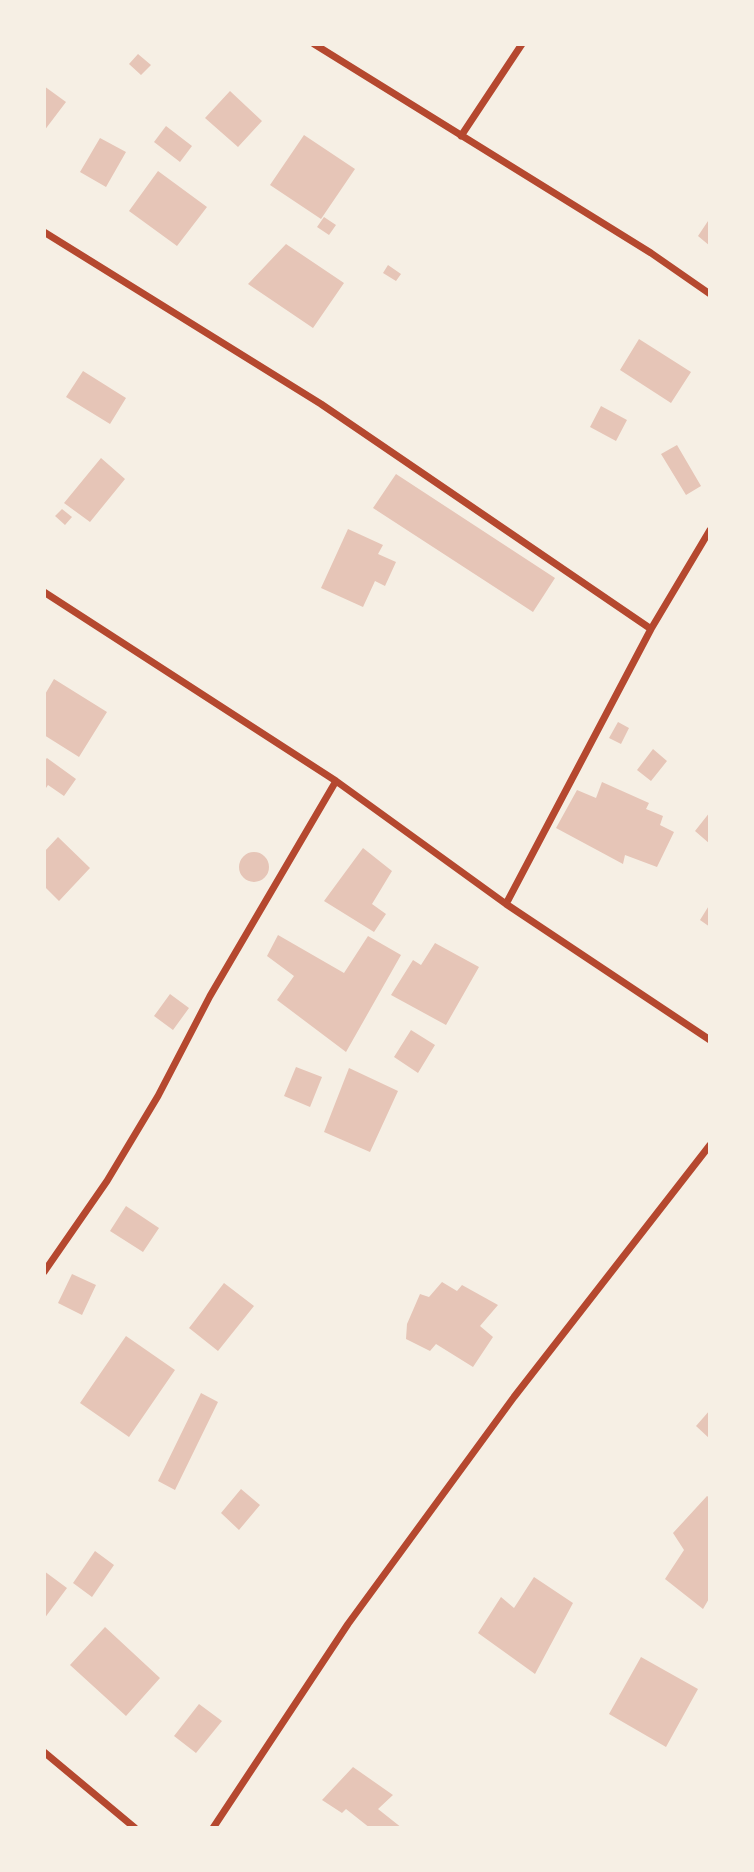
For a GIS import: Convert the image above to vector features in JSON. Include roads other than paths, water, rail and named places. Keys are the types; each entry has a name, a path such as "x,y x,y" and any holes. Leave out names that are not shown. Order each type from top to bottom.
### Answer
{"street":[{"path":"314,44 651,253 710,294"},
{"path":"461,136 522,44"},
{"path":"44,232 321,404 651,629"},
{"path":"506,904 651,629 710,530"},
{"path":"44,592 336,781 506,904 710,1040"},
{"path":"44,1272 133,1139 210,996 336,781"},
{"path":"213,1828 348,1624 514,1397 710,1145"},
{"path":"44,1752 135,1828"}]}
